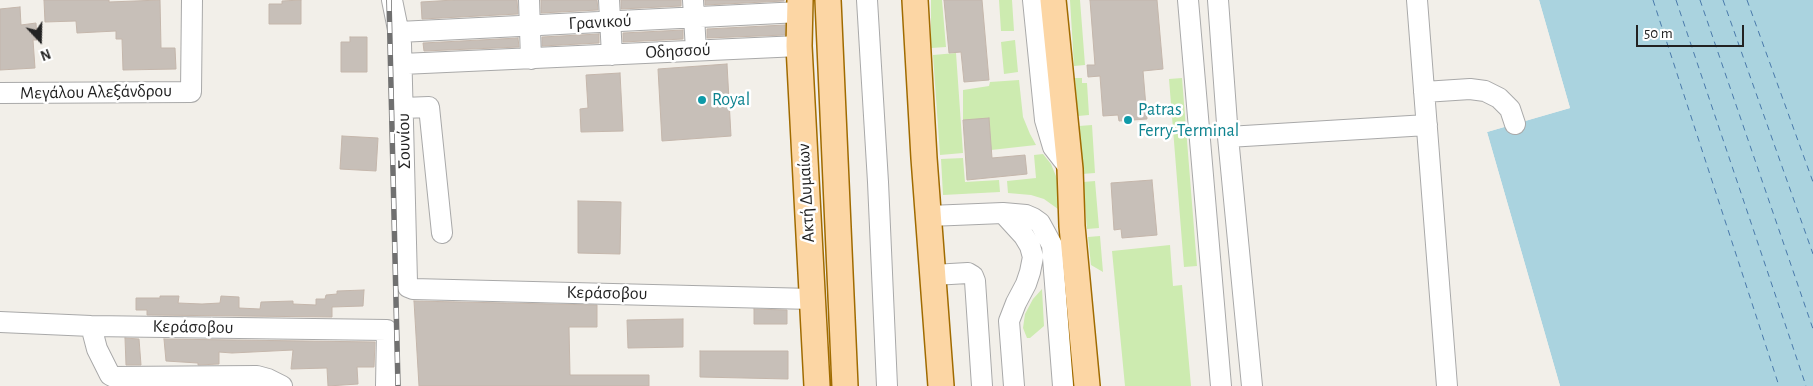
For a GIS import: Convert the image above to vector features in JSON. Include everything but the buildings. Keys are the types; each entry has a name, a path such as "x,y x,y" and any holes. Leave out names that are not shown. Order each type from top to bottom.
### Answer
{"main road":[{"name":"Ακτή Δυμαίων","path":"828,0 844,386"},
{"path":"915,0 941,386"},
{"path":"1053,0 1070,169 1072,226 1087,386"},
{"name":"Ακτή Δυμαίων","path":"800,6 799,46 817,386"},
{"path":"933,275 949,304 956,386"}],"street":[{"name":"Μεγάλου Αλεξάνδρου","path":"0,93 191,92 192,0"},
{"name":"Σουνίου","path":"392,0 399,32 402,64 407,282"},
{"path":"528,0 531,59"},
{"path":"610,0 612,55"},
{"path":"867,0 878,182 887,386"},
{"path":"1033,0 1046,120 1053,147 1070,169"},
{"path":"1188,0 1221,386"},
{"path":"1218,0 1228,137 1252,386"},
{"path":"1417,0 1447,386"},
{"name":"Γρανικού","path":"399,32 610,21 694,9 800,6"},
{"path":"694,9 696,50"},
{"name":"Οδησσού","path":"402,64 799,46"},
{"path":"1424,92 1485,90 1499,98 1510,109 1515,124"},
{"path":"403,108 429,107 442,233"},
{"path":"1228,137 1427,125"},
{"path":"1003,213 1024,236 1030,246 1033,257 1026,284 1016,303 1010,321 1014,386"},
{"path":"929,216 1003,213 1026,215 1040,223 1052,245 1063,386"},
{"path":"1052,245 1072,226"},
{"path":"933,275 968,273 973,276 975,281 982,386"},
{"name":"Κεράσοβου","path":"407,282 408,287 413,289 812,299"},
{"name":"Κεράσοβου","path":"0,322 91,326 387,330 386,386"},
{"path":"91,326 96,349 110,375 114,377 257,376 268,378 282,386"}],"green space":[{"path":"931,0 942,0 946,47 931,48"},
{"path":"999,0 1012,0 1014,31 1001,31"},
{"path":"1070,0 1080,0 1085,65 1074,66"},
{"path":"1015,40 1018,72 1004,74 1001,42"},
{"path":"956,53 963,153 940,155 933,55"},
{"path":"1075,78 1082,78 1082,83 1087,83 1089,115 1078,116"},
{"path":"1182,78 1197,266 1184,267 1169,79"},
{"path":"1019,80 1023,117 1036,145 991,150 963,120 963,90 989,86 990,82"},
{"path":"1092,125 1095,173 1082,174 1079,126"},
{"path":"1043,154 1051,164 1058,181 1061,208 1058,209 1044,199 1031,195 1008,193 1007,181 1036,178 1034,155"},
{"path":"963,158 965,182 999,180 1000,192 943,195 941,159"},
{"path":"1095,181 1099,228 1087,229 1083,182"},
{"path":"1100,236 1103,272 1091,265 1088,237"},
{"path":"1170,245 1173,286 1182,285 1191,386 1125,386 1112,251"},
{"path":"1042,289 1044,326 1030,338 1027,338 1023,328 1025,314 1033,299"}],"water":[{"path":"1539,0 1813,0 1813,386 1560,386 1487,132 1570,108"}],"pier":[{"path":"1536,0 1539,0 1570,108 1487,132 1560,386 1557,386 1484,132 1486,129 1567,106"}],"ferry route":[{"path":"1653,0 1779,386"},
{"path":"1676,0 1806,386"},
{"path":"1700,0 1813,329"},
{"path":"1723,0 1813,254"},
{"path":"1747,0 1813,182"}],"railway":[{"path":"389,0 398,386"}],"place":[{"name":"Royal","path":"702,100"},
{"name":"Patras Ferry-Terminal","path":"1128,120"}]}
